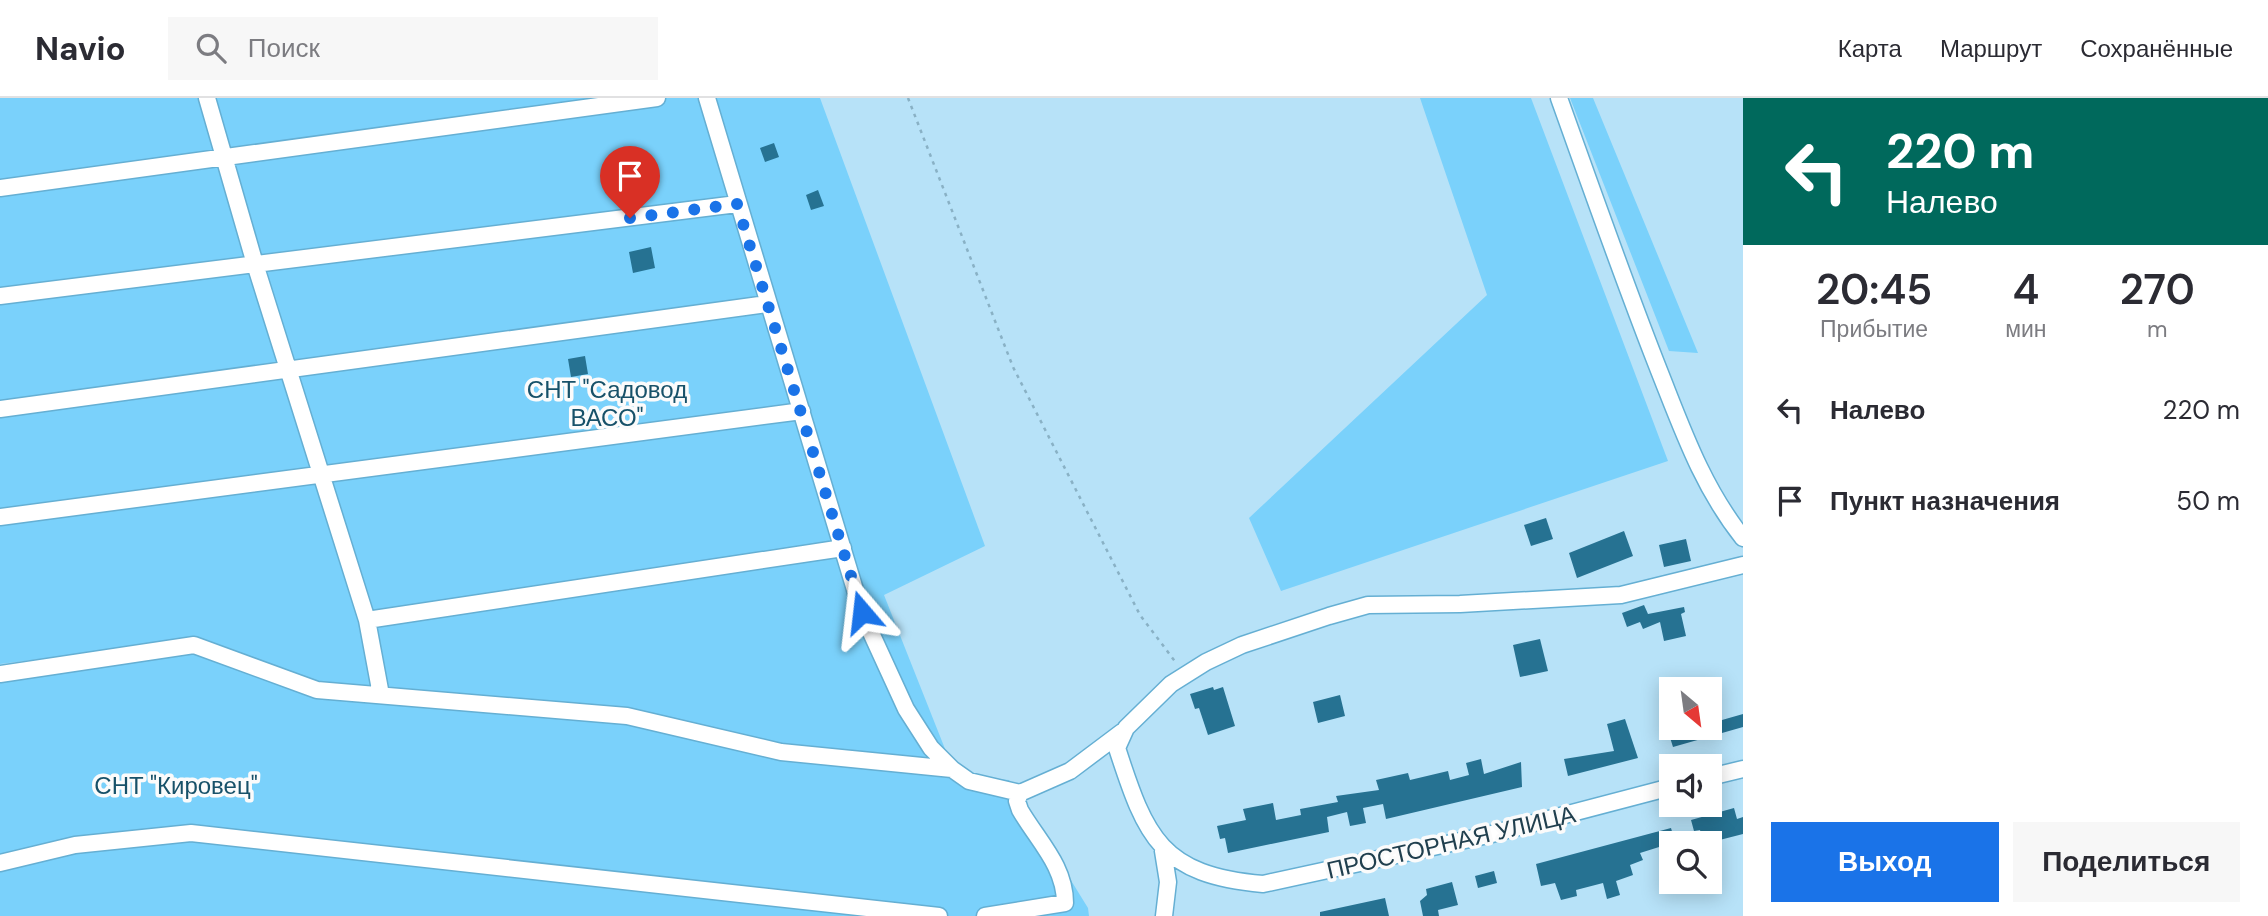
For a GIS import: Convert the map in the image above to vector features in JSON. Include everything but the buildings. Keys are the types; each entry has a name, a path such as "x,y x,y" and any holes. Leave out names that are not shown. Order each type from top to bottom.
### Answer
{"street":[{"path":"207,98 255,264 367,620 382,695"},
{"path":"0,188 657,98"},
{"path":"707,98 862,612 906,709 931,748 969,781 1020,793 1070,771 1126,728 1171,684 1185,676 1242,645 1368,605 1460,604 1621,595 1743,565"},
{"path":"1559,98 1637,314 1701,475 1719,508 1743,538"},
{"path":"0,296 737,204"},
{"path":"0,409 767,304"},
{"path":"0,517 802,411"},
{"path":"367,620 843,548"},
{"path":"0,674 194,645 317,690 627,716 781,752 952,769"},
{"path":"1126,728 1117,748 1133,798 1163,851 1168,881 1164,916"},
{"path":"1722,775 1743,769"},
{"name":"ПРОСТОРНАЯ УЛИЦА","path":"1163,851 1201,873 1229,881 1263,884 1292,880 1488,835 1659,791"},
{"path":"985,916 1065,903 1065,885 1059,869 1020,810 1017,801 1020,793"},
{"path":"0,863 75,845 191,834 939,916"}],"path":[{"path":"908,98 1013,367 1140,615 1185,676"}],"green space":[{"name":"СНТ \"Садовод ВАСО\"","path":"0,98 820,98 985,546 884,595 951,764 782,747 629,711 318,686 196,640 0,664"},
{"path":"1420,98 1531,98 1668,461 1281,591 1249,518 1487,295"},
{"path":"1570,98 1593,98 1698,353 1669,351"},
{"name":"СНТ \"Кировец\"","path":"192,650 317,697 630,725 781,761 1009,780 1088,908 1089,916 0,916 0,680"}],"route":[{"path":"630,218 737,204 862,612"}]}
